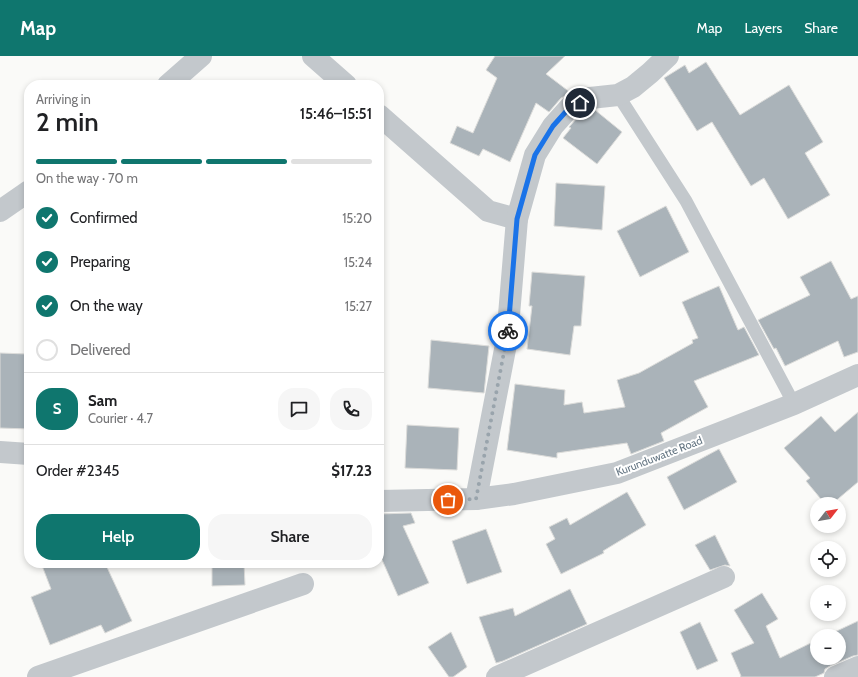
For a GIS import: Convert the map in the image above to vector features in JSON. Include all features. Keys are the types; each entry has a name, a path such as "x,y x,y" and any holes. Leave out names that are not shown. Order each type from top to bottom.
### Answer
{"street":[{"path":"174,80 201,56"},
{"path":"313,56 340,80"},
{"path":"476,499 507,339 517,219 535,155 553,126 570,107 590,98 618,95 633,87 645,78 668,56"},
{"path":"384,119 488,211 517,219"},
{"path":"0,211 24,194"},
{"name":"Kurunduwatte Road","path":"384,501 476,499 514,494 617,473 794,404 858,375"},
{"path":"0,452 24,454"},
{"path":"497,677 724,577"},
{"path":"38,677 303,584"},
{"path":"835,677 858,667"}],"lane":[{"path":"618,95 686,201 794,404"}],"building":[{"path":"495,56 565,56 546,74 571,93 561,98 549,112 536,103 510,162 483,149 479,156 450,143 457,126 473,133 497,78 486,70"},
{"path":"706,62 740,115 789,85 823,142 805,153 830,195 788,219 764,178 751,186 712,122 697,131 664,78 685,65 689,73"},
{"path":"595,110 622,132 597,164 563,138 571,128 569,127 578,117"},
{"path":"556,183 605,186 602,230 554,226"},
{"path":"666,206 689,252 640,277 617,231"},
{"path":"831,261 851,299 858,296 858,352 844,357 838,341 785,366 776,348 774,349 758,320 810,295 800,277"},
{"path":"532,272 585,276 581,326 574,326 570,355 527,349 532,306 529,306"},
{"path":"719,286 738,330 744,327 759,355 694,381 708,407 661,433 664,441 631,454 627,443 557,453 557,458 507,450 515,384 565,390 564,405 582,402 584,413 625,407 617,380 639,373 693,343 692,340 698,338 682,302"},
{"path":"431,340 489,346 484,393 428,388"},
{"path":"0,353 24,354 24,429 0,428"},
{"path":"858,412 858,482 840,497 819,497 806,481 810,478 784,448 821,416 835,432"},
{"path":"407,425 459,428 457,470 405,468"},
{"path":"719,449 737,482 684,510 667,477"},
{"path":"627,492 646,525 603,551 604,553 561,574 546,544 555,539 549,527 567,518 570,525"},
{"path":"411,513 415,523 403,526 429,583 398,596 384,564 384,514"},
{"path":"486,529 502,572 467,584 452,541"},
{"path":"715,535 730,566 725,565 710,570 695,545"},
{"path":"43,568 107,568 132,621 105,633 101,625 50,645 31,597 51,589"},
{"path":"212,568 244,568 245,585 212,586"},
{"path":"570,589 587,624 496,663 479,617 513,608 515,616"},
{"path":"762,593 778,619 766,626 780,658 810,643 810,665 832,665 825,669 824,673 815,677 740,677 741,676 731,653 754,643 734,610"},
{"path":"858,621 858,655 846,659 846,629 841,629"},
{"path":"700,622 718,661 697,670 680,632"},
{"path":"451,632 467,667 453,677 449,677 428,647"}],"way so far":[{"path":"448,500 476,499 508,331"}],"route":[{"path":"508,331 517,219 535,155 553,126 570,107 580,103"}]}
